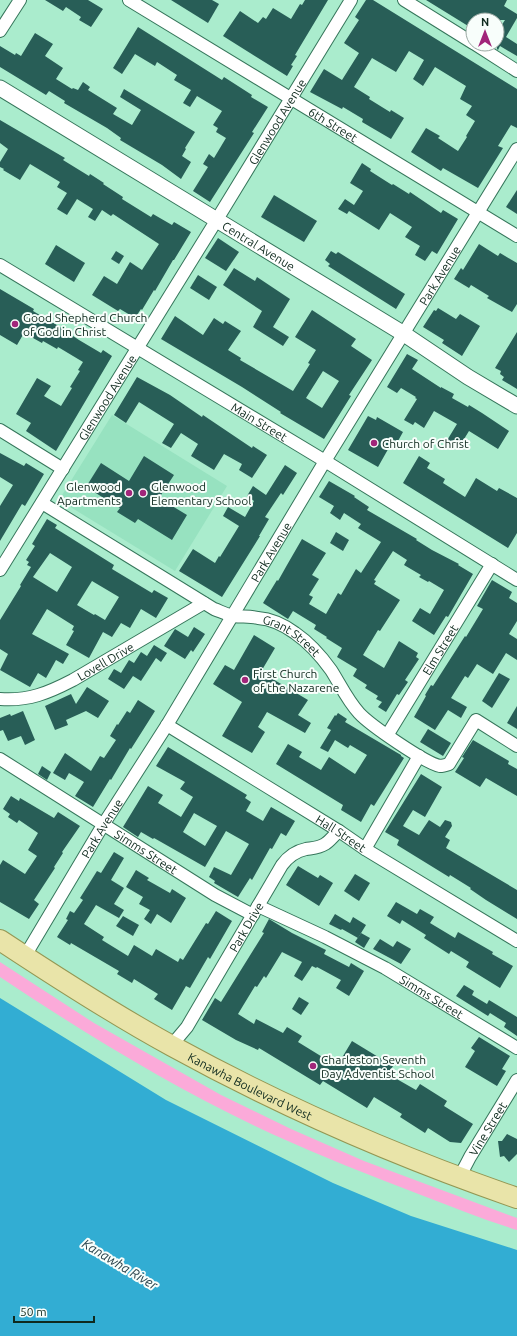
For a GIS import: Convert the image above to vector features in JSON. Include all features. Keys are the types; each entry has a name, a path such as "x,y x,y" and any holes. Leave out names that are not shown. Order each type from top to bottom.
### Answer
{"main road":[{"name":"Kanawha Boulevard West","path":"0,940 141,1028 252,1088 313,1118 459,1178 517,1198"}],"street":[{"path":"0,31 20,0"},
{"name":"6th Street","path":"129,0 517,236"},
{"name":"Glenwood Avenue","path":"0,570 351,0"},
{"path":"404,0 465,38"},
{"path":"487,52 517,71"},
{"name":"Central Avenue","path":"0,88 216,221 404,334 468,377 517,406"},
{"name":"Park Avenue","path":"25,956 103,825 167,725 325,461 517,149"},
{"name":"Main Street","path":"0,265 325,461 492,564 515,576"},
{"path":"0,430 63,469"},
{"name":"Grant Street","path":"42,503 214,609 233,616 269,620 294,632 303,639 331,670 344,692 360,714 419,756 442,766 449,764 476,720 517,746"},
{"name":"Elm Street","path":"388,734 492,564"},
{"name":"Lovell Drive","path":"0,700 28,698 52,691 204,603"},
{"name":"Hall Street","path":"167,725 339,831 365,849 517,941"},
{"path":"365,849 419,756"},
{"name":"Simms Street","path":"0,760 215,895 325,937 385,968 517,1048"},
{"name":"Park Drive","path":"172,1046 187,1027 282,864 287,858 300,851 326,844 339,831"},
{"name":"Vine Street","path":"459,1178 470,1156 517,1080"}],"shaded area":[{"name":"Glenwood Elementary School","path":"112,415 227,486 175,571 59,500"},
{"path":"0,962 94,1023 221,1095 291,1129 364,1161 517,1218 517,1230 384,1181 327,1158 272,1134 202,1099 99,1041 0,977"}],"water":[{"name":"Kanawha River","path":"0,998 166,1100 333,1183 411,1216 517,1250 517,1336 0,1336"}],"building":[{"path":"45,0 88,0 103,9 91,27 79,20 81,17 66,7 63,11"},
{"path":"171,0 212,0 219,4 208,23"},
{"path":"305,0 328,0 295,55 297,56 291,65 293,66 287,76 223,36 240,11 258,23 263,17 266,19 273,8 291,19 300,4 302,5"},
{"path":"366,0 373,0 517,89 517,128 511,125 498,146 503,148 478,188 443,168 441,171 411,152 426,128 440,136 438,138 458,151 475,121 466,115 472,106 460,99 466,86 435,67 423,86 413,79 424,60 409,51 396,72 372,58 354,87 370,97 369,99 390,112 391,110 404,118 391,139 362,122 363,119 343,107 342,109 310,92 324,69 342,80 359,53 344,43 359,20 355,17"},
{"path":"426,0 507,0 504,6 517,14 517,18 506,37 517,44 517,56 505,49 505,12 465,12 465,24"},
{"path":"138,27 222,80 224,77 252,95 251,97 268,107 252,132 254,133 210,202 193,191 208,167 203,164 209,154 214,158 226,138 216,132 218,128 213,125 222,111 197,96 190,107 183,103 191,90 174,80 177,75 157,62 155,66 135,54 122,74 113,68"},
{"path":"35,33 53,44 45,56 63,68 56,79 72,89 78,90 83,82 90,87 88,90 117,108 113,114 132,125 141,110 120,97 124,89 195,132 182,156 191,162 181,179 162,165 120,140 121,138 107,128 64,103 65,101 49,91 46,95 0,67 0,46 15,55 16,53 21,56"},
{"path":"0,120 65,158 63,160 89,176 90,174 123,197 122,199 151,217 153,214 172,225 174,222 191,232 155,291 154,290 142,310 141,309 135,318 120,309 118,311 92,295 104,276 117,284 130,262 142,270 159,244 113,214 111,216 102,210 95,221 88,217 93,209 77,199 67,215 57,209 67,193 57,187 60,182 30,164 20,180 3,170 4,169 0,167 0,162 8,149 0,143"},
{"path":"362,163 371,169 370,171 392,185 393,184 409,194 410,192 441,213 443,210 458,219 437,254 432,251 425,261 415,255 420,246 405,237 412,227 390,213 379,230 349,211 347,214 338,209 345,199 354,205 363,191 350,183"},
{"path":"517,190 517,214 506,207"},
{"path":"274,195 317,221 304,242 261,217"},
{"path":"218,238 239,252 226,271 205,258"},
{"path":"479,244 498,256 500,253 517,263 517,304 512,312 487,298 489,296 471,285 469,288 454,279 461,268 463,270"},
{"path":"56,245 85,263 74,282 45,264"},
{"path":"116,251 124,256 119,264 111,259"},
{"path":"331,251 336,254 338,252 405,294 396,309 328,266 330,264 325,260"},
{"path":"234,268 255,281 257,277 290,299 273,327 289,337 283,346 253,327 262,311 223,285"},
{"path":"198,275 217,287 209,300 190,288"},
{"path":"0,289 34,309 33,311 67,331 79,340 101,353 103,350 112,356 56,451 26,431 31,423 16,414 37,378 51,386 44,396 61,406 72,388 70,387 80,371 78,370 83,362 58,347 57,349 43,341 42,343 24,333 17,345 0,335"},
{"path":"438,308 456,319 460,314 480,326 462,356 442,343 444,340 423,327 434,310 436,311"},
{"path":"312,310 356,339 351,346 372,360 349,395 351,396 324,439 280,413 281,412 242,387 161,339 175,316 203,335 214,318 223,324 225,321 241,331 228,350 241,358 240,360 293,391 310,364 308,363 316,350 295,337","holes":["323,371 339,381 322,408 306,398"]},
{"path":"517,332 517,389 502,380 504,377 500,374 501,371 495,368"},
{"path":"407,354 418,360 412,369 441,388 454,394 452,398 468,407 469,405 509,431 498,449 469,431 458,449 446,442 457,424 434,411 424,428 415,422 413,425 404,420 417,399 415,398 416,397 401,388 397,393 387,387"},
{"path":"137,377 170,395 202,417 203,415 252,448 253,446 267,455 252,478 239,470 242,464 224,454 214,470 191,456 198,444 181,433 171,448 162,443 174,424 139,402 126,423 114,415"},
{"name":"Church of Christ","path":"368,416 376,420 377,417 403,432 398,441 396,440 393,445 391,444 378,467 348,450"},
{"path":"0,453 24,466 26,463 44,474 25,506 22,504 0,541 0,506 13,485 0,477"},
{"name":"Glenwood Apartments","path":"144,456 174,475 159,498 187,515 172,540 138,519 135,523 117,512 120,508 86,487 101,463 129,481"},
{"path":"419,456 430,463 427,468 445,479 443,483 465,497 476,478 497,491 499,488 517,498 517,533 508,548 403,483"},
{"path":"285,465 297,473 283,495 281,493 265,517 269,519 260,536 222,597 179,571 193,549 215,563 239,526 223,516 228,507 245,517 254,501 247,496 253,486 266,495"},
{"path":"329,481 355,496 354,497 369,507 367,510 417,539 416,540 432,550 459,564 458,565 473,574 448,617 446,616 434,635 412,621 420,608 430,614 444,590 419,577 421,575 404,565 407,560 393,551 374,580 376,581 374,584 400,600 380,631 378,630 363,655 384,668 399,641 418,653 416,657 419,659 405,680 408,682 399,695 397,694 386,712 378,707 382,702 376,699 378,696 365,688 367,685 353,676 357,669 337,657 342,648 314,629 316,625 293,611 288,619 263,603 277,580 278,581 302,539 326,553 312,575 319,579 309,595 313,597 309,604 326,614 338,593 341,595 356,569 361,573 381,542 358,528 361,524 344,513 340,520 330,513 334,506 319,497"},
{"path":"47,519 57,525 55,528 114,565 112,569 152,593 154,590 168,598 156,618 141,609 130,628 121,623 112,637 103,632 89,658 66,645 74,631 72,630 74,626 47,609 32,634 69,654 63,664 56,660 46,678 38,673 30,687 0,670 8,654 0,649 0,620 31,567 27,565 29,562 26,560 35,546 32,544","holes":["50,553 72,567 57,592 33,577","92,581 119,597 105,620 77,605"]},
{"path":"336,532 349,540 343,551 330,543"},
{"path":"492,580 512,592 509,598 517,603 517,621 509,634 517,639 517,660 506,653 493,674 477,664 468,678 465,676 451,698 467,707 461,718 448,710 435,730 414,717 431,685 433,686 483,609 477,606"},
{"path":"194,627 205,634 193,652 191,650 185,659 164,646 175,629 188,637"},
{"name":"First Church of the Nazarene","path":"254,635 275,648 262,670 267,673 266,675 308,700 298,715 311,723 305,733 267,712 258,727 265,732 252,753 222,736 242,702 213,684 225,665 234,670"},
{"path":"154,645 167,653 161,662 156,658 141,681 133,676 124,689 108,679 114,669 121,673 129,660 134,663 141,652 147,656"},
{"path":"499,673 510,679 492,708 482,701"},
{"path":"87,687 109,701 98,718 86,711 66,720 68,725 55,730 45,706 71,694 76,704"},
{"path":"138,700 155,711 93,807 75,796 84,782 69,773 65,780 53,773 65,753 91,771 100,756 104,758 116,740 110,736 117,724 118,725 127,711 130,713"},
{"path":"517,706 517,729 507,723"},
{"path":"23,711 35,740 25,745 21,736 8,741 3,730 0,731 0,718 10,714 11,716"},
{"path":"338,713 347,719 345,722 404,758 374,806 371,804 361,822 341,810 343,805 276,764 288,744 302,752 299,757 321,770 329,757 355,774 367,755 350,745 348,748 335,740 328,752 320,748 331,730 327,728 335,715 336,716"},
{"path":"428,729 451,743 443,756 420,742"},
{"path":"473,740 509,761 508,764 517,769 517,796 486,778 480,787 455,772 464,758 462,757"},
{"path":"168,747 247,795 245,798 251,802 246,811 263,821 271,807 295,821 286,836 281,833 272,849 270,848 252,880 250,878 238,897 214,883 215,881 209,877 214,867 231,875 249,844 226,831 205,867 154,838 153,839 141,832 138,837 123,827 148,786 163,795 158,803 181,817 193,797 180,789 185,782 156,766","holes":["194,813 217,826 205,846 183,832"]},
{"path":"42,766 51,772 47,780 38,774"},
{"path":"421,774 442,787 425,817 413,810 403,826 419,835 429,820 440,827 445,820 451,822 452,826 445,837 450,840 446,848 517,890 517,919 450,875 449,877 397,845 399,840 385,832"},
{"path":"11,796 19,801 20,798 54,818 58,812 80,826 62,852 63,853 54,867 55,868 34,900 39,904 29,919 0,902 0,865 3,860 25,874 37,856 28,850 38,833 19,820 17,823 8,817 10,814 3,809"},
{"path":"114,852 124,858 111,880 124,888 114,904 124,910 119,918 96,905 84,924 104,937 102,940 128,956 134,945 152,956 156,949 178,962 180,958 183,960 206,923 208,924 216,911 232,921 210,959 208,957 190,988 186,986 172,1010 154,999 158,994 134,979 132,983 117,974 119,971 71,943 70,945 57,937 68,920 66,919 70,911 74,913 83,900 80,898 97,871 101,873"},
{"path":"298,866 318,878 320,875 333,883 319,906 286,885"},
{"path":"136,870 149,878 147,880 170,893 172,889 186,898 171,923 157,914 151,924 144,919 150,910 139,904 143,897 126,887"},
{"path":"355,874 370,883 359,901 344,891"},
{"path":"396,902 417,914 420,909 434,917 430,923 455,938 458,932 493,952 492,954 513,966 500,988 466,967 469,962 451,951 449,954 424,938 426,935 402,920 400,924 387,916"},
{"path":"335,914 350,923 353,917 366,925 358,938 329,924"},
{"path":"123,916 139,925 133,936 116,926"},
{"path":"269,919 292,933 326,950 324,954 349,967 351,963 364,971 349,996 336,988 341,980 317,967 312,966 302,981 294,976 302,962 282,952 266,978 264,976 257,987 255,986 238,1014 254,1024 256,1019 283,1033 287,1027 302,1036 298,1042 337,1066 352,1041 393,1066 388,1074 416,1090 420,1084 447,1101 444,1106 473,1124 461,1143 450,1142 428,1128 425,1133 400,1117 402,1114 374,1097 367,1108 323,1081 320,1085 259,1048 258,1050 236,1040 202,1020 215,998 221,1002 264,933 262,932"},
{"path":"361,933 370,938 364,948 355,942"},
{"path":"380,939 393,947 397,941 411,949 401,964 373,949"},
{"path":"464,985 474,991 472,995 487,1004 489,1000 517,1017 517,1036 504,1027 506,1023 490,1013 488,1016 456,996"},
{"path":"299,997 309,1003 301,1015 292,1009"},
{"path":"479,1037 510,1056 502,1069 506,1071 497,1086 465,1067 475,1051 471,1048"},
{"path":"507,1134 517,1139 517,1154 509,1162 504,1156 500,1157 498,1141 502,1141"}],"place":[{"name":"Good Shepherd Church of God in Christ","path":"15,324"},
{"name":"Church of Christ","path":"374,443"},
{"name":"Glenwood Apartments","path":"129,493"},
{"name":"Glenwood Elementary School","path":"143,493"},
{"name":"First Church of the Nazarene","path":"245,680"},
{"name":"Charleston Seventh Day Adventist School","path":"313,1066"}]}
